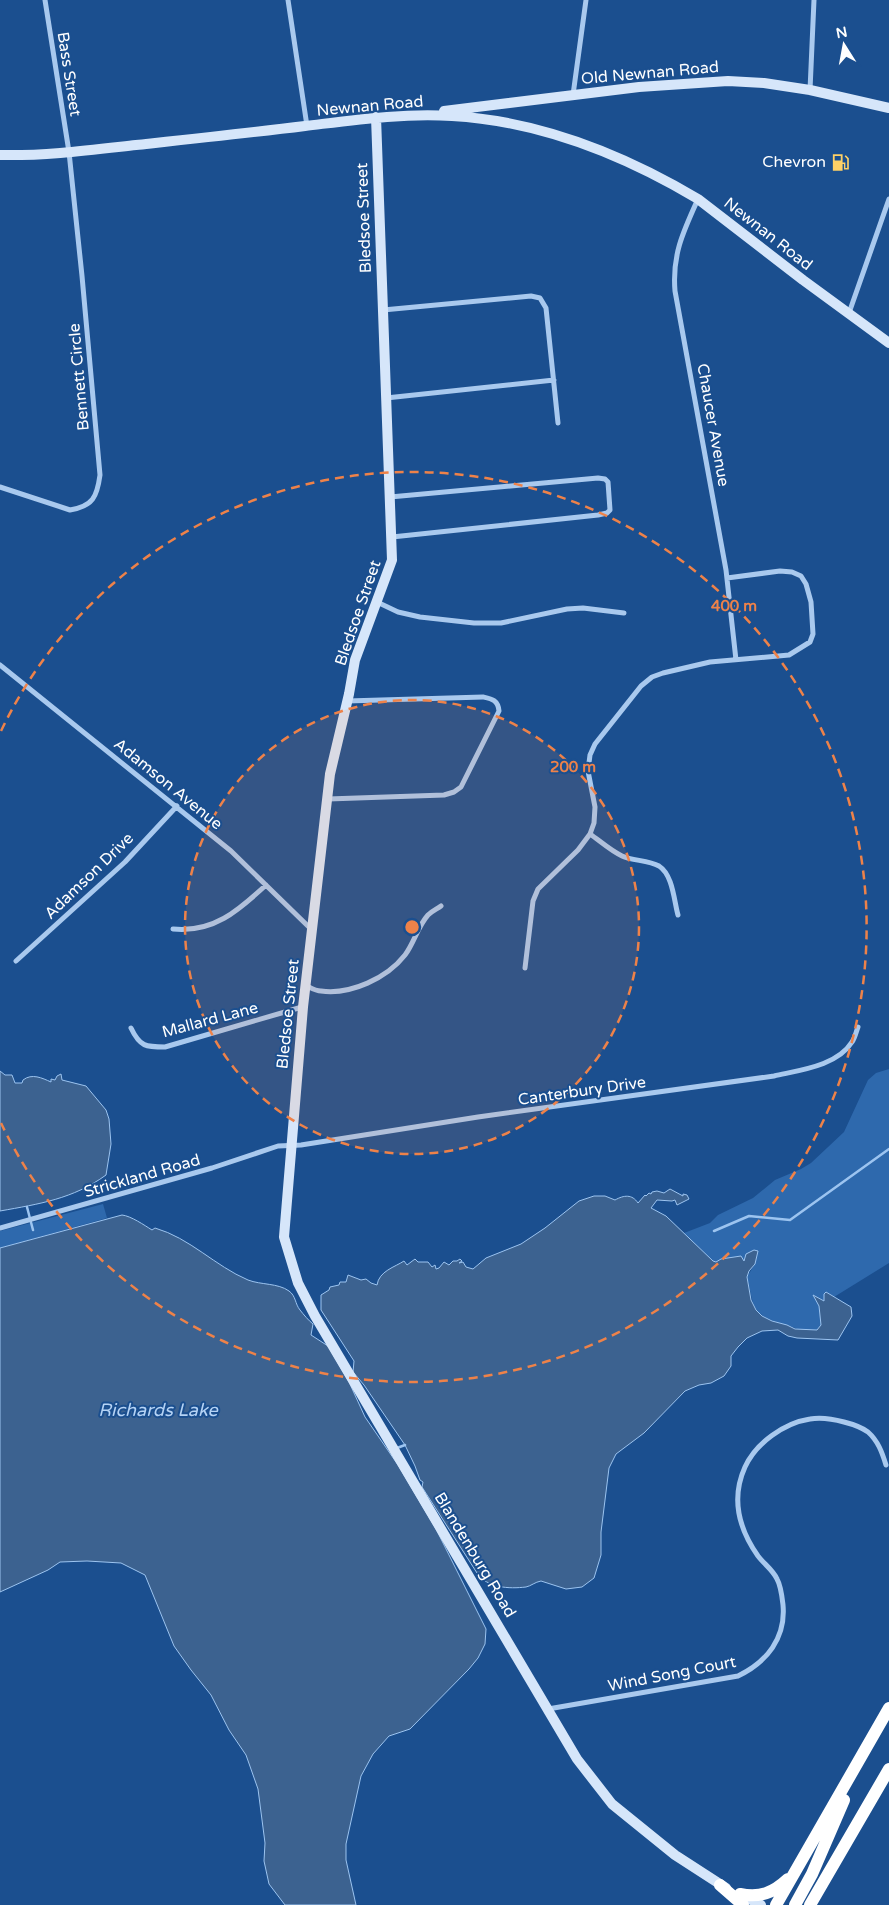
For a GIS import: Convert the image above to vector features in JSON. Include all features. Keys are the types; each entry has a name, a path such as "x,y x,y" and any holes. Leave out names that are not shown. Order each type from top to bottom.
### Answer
{"highway":[{"path":"776,1905 889,1708"},
{"path":"795,1905 812,1874 862,1754"},
{"path":"810,1905 889,1769"},
{"path":"720,1885 741,1900 768,1894 778,1888 796,1870"},
{"path":"821,1905 825,1880"}],"street":[{"name":"Bass Street","path":"45,0 69,152"},
{"path":"288,0 307,126"},
{"path":"572,95 586,0"},
{"path":"810,90 814,0"},
{"name":"Old Newnan Road","path":"413,115 639,87 728,81 764,82 810,90 889,108"},
{"name":"Newnan Road","path":"0,155 69,152 376,117 413,115 454,116 506,122 557,135 632,164 656,175 698,199 889,343"},
{"name":"Bledsoe Street","path":"291,1145 303,1007 330,774 355,660 392,560 376,117"},
{"name":"Bennett Circle","path":"0,487 70,510 81,508 90,503 97,494 100,475 69,152"},
{"name":"Chaucer Avenue","path":"698,199 678,244 674,275 675,291 727,578 736,660"},
{"path":"848,313 887,210 889,199"},
{"path":"382,310 531,296 540,298 546,308 558,423"},
{"path":"385,398 554,380"},
{"path":"390,497 598,478 605,479 608,482 610,510 608,513 598,515 392,537"},
{"path":"525,968 533,901 538,889 578,850 590,834 594,822 595,807 588,771 590,755 594,744 641,686 652,677 663,672 710,662 789,655 810,642 813,634 811,602 806,584 801,576 792,572 780,571 727,578"},
{"path":"376,601 398,612 420,617 474,623 501,623 574,608 603,609 624,613"},
{"name":"Adamson Avenue","path":"0,665 231,851 312,931"},
{"path":"327,799 395,798 444,795 454,792 462,787 500,711 499,704 494,699 483,697 347,701"},
{"name":"Adamson Drive","path":"16,961 125,862 177,806"},
{"path":"590,834 620,855 634,861 658,866 665,872 670,880 678,916"},
{"path":"173,929 186,930 203,927 226,918 249,901 266,885"},
{"path":"306,986 320,991 332,991 354,988 375,979 394,966 405,955 429,914 441,906"},
{"name":"Mallard Lane","path":"131,1028 137,1040 148,1047 165,1046 303,1007"},
{"name":"Canterbury Drive","path":"291,1145 774,1076 822,1064 840,1054 852,1042 858,1027"},
{"name":"Strickland Road","path":"0,1228 212,1168 278,1146 291,1145"},
{"name":"Blandenburg Road","path":"291,1145 284,1237 298,1283 316,1316 577,1759 612,1804 676,1855 720,1885"},
{"name":"Wind Song Court","path":"548,1710 738,1676 752,1670 775,1646 783,1627 782,1594 778,1579 759,1558 744,1534 739,1518 738,1502 738,1489 745,1466 767,1439 784,1428 809,1419 824,1418 837,1420 855,1424 868,1432 881,1448 886,1464"},
{"path":"741,1900 761,1905"}],"shaded area":[{"path":"889,1069 889,1263 834,1297 826,1292 824,1301 813,1295 819,1306 821,1325 817,1330 801,1330 767,1318 756,1310 747,1277 756,1262 746,1258 745,1261 738,1257 713,1261 684,1233 710,1223 718,1215 753,1198 775,1180 811,1163 844,1132 868,1080 876,1073"},
{"path":"103,1204 107,1218 0,1248 0,1231"}],"water":[{"path":"0,1071 5,1075 12,1075 15,1083 22,1083 23,1080 30,1077 41,1078 51,1082 51,1079 55,1080 61,1074 62,1080 86,1086 106,1110 109,1119 111,1144 106,1175 81,1190 68,1195 42,1203 0,1211"},
{"path":"670,1189 683,1196 683,1194 687,1195 689,1199 677,1205 675,1200 657,1200 651,1208 666,1216 713,1261 716,1262 721,1259 741,1256 744,1261 746,1254 754,1250 758,1251 755,1264 747,1277 751,1300 756,1310 762,1316 795,1329 817,1330 821,1325 819,1306 813,1295 824,1301 824,1294 826,1292 851,1307 852,1316 838,1340 797,1338 788,1336 778,1330 762,1331 747,1338 731,1356 731,1366 724,1376 711,1383 699,1385 685,1391 644,1433 616,1454 609,1468 601,1532 601,1555 594,1578 582,1587 566,1589 541,1581 519,1588 492,1585 477,1573 422,1487 423,1482 420,1480 405,1445 353,1372 354,1361 321,1310 321,1295 329,1290 330,1287 339,1285 340,1282 346,1282 348,1275 361,1280 366,1279 377,1285 378,1280 388,1270 404,1261 407,1265 415,1259 418,1262 428,1262 432,1267 435,1265 436,1269 444,1262 449,1265 453,1261 460,1259 462,1261 459,1263 463,1262 466,1267 473,1269 486,1258 521,1244 579,1201 594,1196 605,1196 615,1200 628,1196 638,1203 649,1193 657,1191 664,1193"},
{"name":"Richards Lake","path":"122,1215 152,1230 155,1228 180,1238 224,1267 248,1280 285,1288 291,1293 300,1310 313,1324 311,1335 328,1346 349,1382 365,1417 398,1465 436,1529 486,1629 485,1644 478,1658 469,1669 410,1729 389,1736 373,1754 361,1776 346,1844 346,1860 356,1905 285,1905 269,1884 264,1861 265,1843 258,1789 246,1755 229,1730 211,1695 174,1646 145,1575 121,1563 60,1562 48,1570 0,1592 0,1248"}],"waterway":[{"path":"714,1231 749,1216 790,1220 889,1149"},
{"path":"27,1207 33,1230"},
{"path":"397,1448 405,1445"}],"place":[{"name":"Chevron","path":"840,162"}]}
